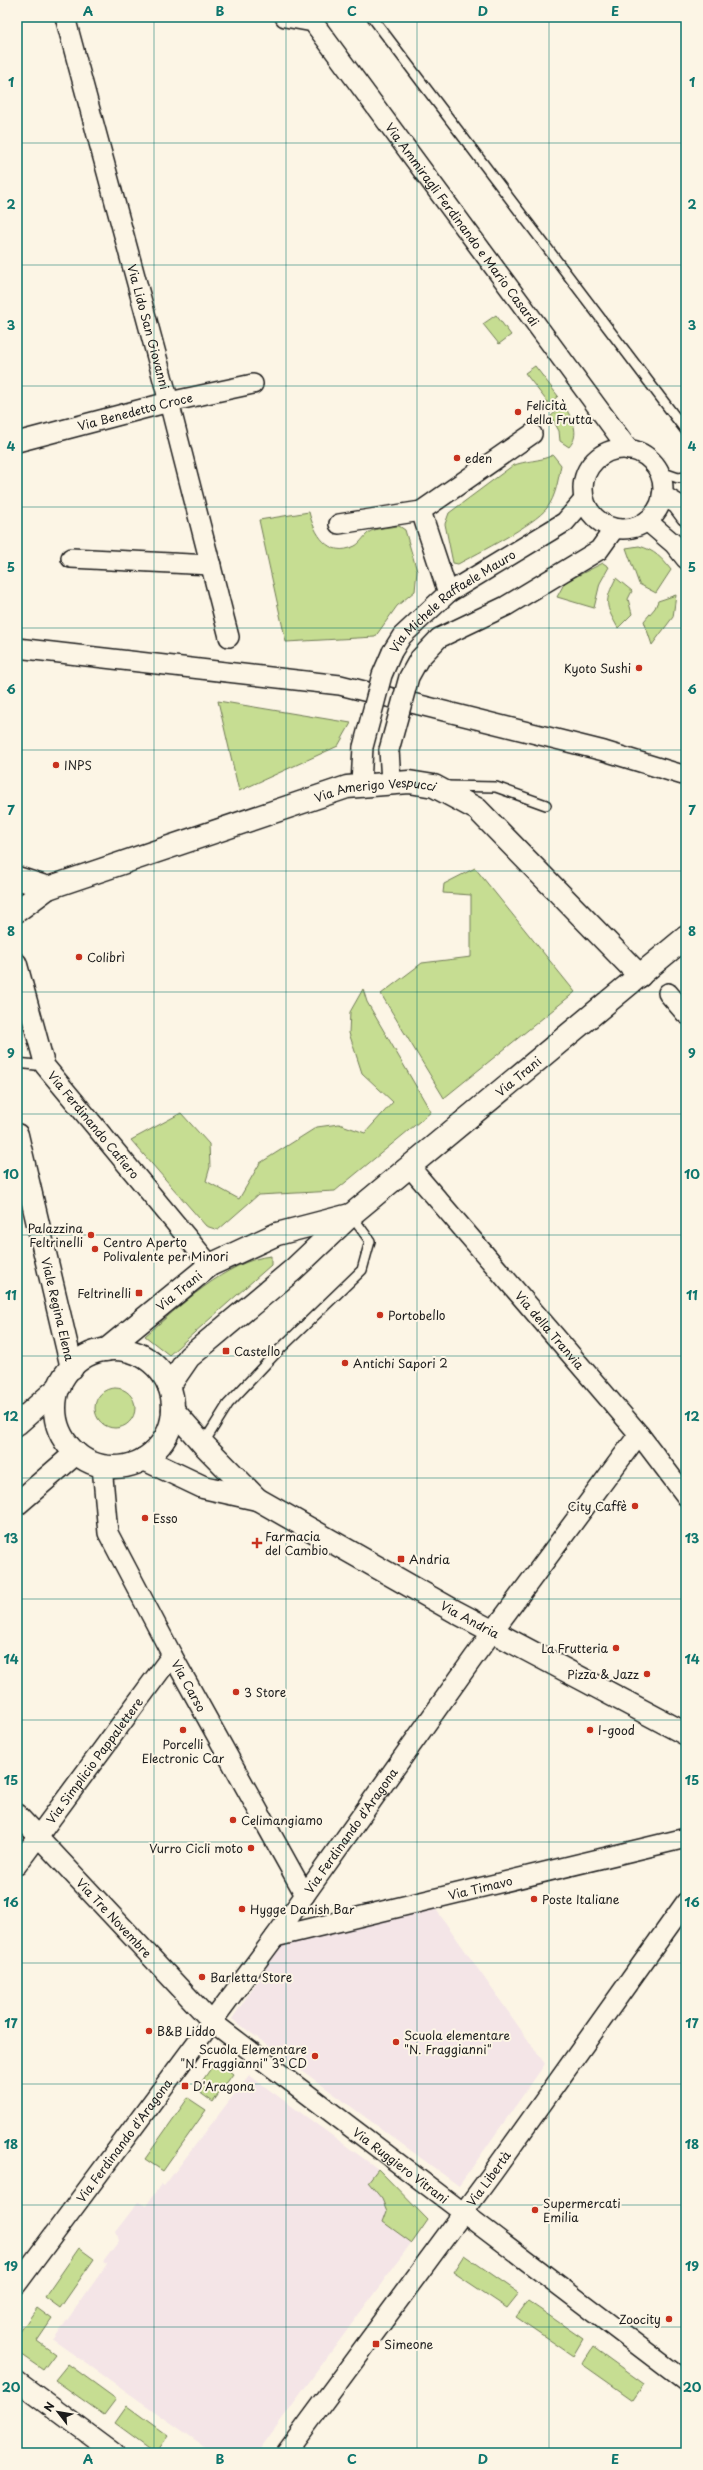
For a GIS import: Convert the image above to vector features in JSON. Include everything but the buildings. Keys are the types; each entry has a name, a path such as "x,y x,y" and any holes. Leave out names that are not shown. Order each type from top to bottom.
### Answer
{"main road":[{"name":"Via Amerigo Vespucci","path":"17,911 48,888 347,787 361,784 409,782 434,786 476,809 640,976"},
{"path":"17,878 48,888"},
{"name":"Via Trani","path":"169,1386 189,1357 293,1270 351,1215 686,937"},
{"name":"Viale Regina Elena","path":"17,1135 72,1368"},
{"name":"Via Trani","path":"106,1350 210,1265 277,1234 351,1215"},
{"path":"17,1424 60,1386 72,1368 84,1358 106,1350 119,1350 144,1357 163,1375 169,1386 173,1410 171,1424 165,1438 156,1450 144,1459 131,1465 117,1467 102,1466 88,1461 76,1453 66,1442 59,1428 56,1414 60,1386"},
{"name":"Via Andria","path":"173,1410 203,1444 257,1499 494,1632 686,1734"},
{"path":"17,1504 76,1453"},
{"name":"Via Andria","path":"144,1459 203,1487 257,1499"}],"street":[{"name":"Via Lido San Giovanni","path":"65,17 169,402 229,637"},
{"name":"Via Ammiragli Ferdinando e Mario Casardi","path":"285,17 313,22 628,450"},
{"name":"Via Benedetto Croce","path":"17,442 169,402 253,384"},
{"path":"339,524 421,511 532,434"},
{"path":"615,450 628,450 640,454 651,461 658,471 662,483 662,495 659,505 647,521 625,529 614,528 595,518 584,500 583,486 586,474 593,463 603,454 615,450"},
{"path":"662,495 677,504 686,516"},
{"name":"Via Michele Raffaele Mauro","path":"361,784 363,747 382,675 392,652 402,636 448,593 564,522 584,500"},
{"path":"421,511 448,593"},
{"path":"647,521 674,544 686,559"},
{"name":"Via Michele Raffaele Mauro","path":"391,782 389,750 409,677 419,659 439,638 506,606 599,550 614,528"},
{"path":"71,558 211,565"},
{"path":"17,648 340,685 604,751 686,776"},
{"name":"Via Ferdinando Cafiero","path":"17,963 45,1066 210,1265"},
{"path":"668,993 686,1014"},
{"name":"Via della Tranvia","path":"409,1166 639,1434 686,1496"},
{"name":"Via Ferdinando d'Aragona","path":"17,2284 211,2020 275,1937 494,1632 639,1434"},
{"name":"Via Carso","path":"102,1466 108,1533 172,1655 305,1894"},
{"name":"Via Simplicio Pappalettere","path":"17,1864 172,1655"},
{"name":"Via Tre Novembre","path":"17,1814 37,1837 211,2020"},
{"name":"Via Timavo","path":"275,1937 686,1838"},
{"name":"Via Libertà","path":"286,2453 464,2213 686,1902"},
{"name":"Via Ruggiero Vitrani","path":"211,2020 686,2382"},
{"path":"17,2381 114,2453"}],"lane":[{"path":"372,17 686,431"},
{"path":"658,471 678,478 686,477"},
{"path":"434,786 496,787 546,805"},
{"path":"17,1063 45,1066"},
{"path":"203,1444 228,1404 260,1370 362,1270 370,1241 351,1215"}],"shaded area":[{"name":"Scuola elementare \"N. Fraggianni\"","path":"433,1905 545,2064 459,2186 232,2019 284,1941"},
{"path":"249,2075 378,2169 428,2220 257,2453 214,2453 53,2340 107,2264 103,2262 119,2241 116,2231 138,2202 146,2206 161,2184 164,2186"}],"green space":[{"path":"496,315 511,335 499,344 483,324"},
{"path":"535,366 558,396 549,404 525,373"},
{"path":"564,405 570,416 575,432 573,442 569,447 560,441 559,431 551,416"},
{"path":"553,455 561,465 555,493 547,508 540,515 505,538 458,564 453,563 445,524 449,513 512,466 543,459"},
{"path":"309,512 314,528 324,542 337,549 345,549 355,546 369,532 374,530 399,526 405,530 417,571 415,591 397,606 375,637 286,642 259,520"},
{"path":"639,546 657,555 671,570 656,593 639,584 626,548"},
{"path":"603,563 609,567 600,583 594,608 557,597 565,582"},
{"path":"616,578 632,591 628,599 632,614 618,628 608,608 609,593"},
{"path":"676,595 673,617 652,645 644,621 655,608 658,601"},
{"path":"218,701 351,723 338,746 239,791"},
{"path":"475,868 575,992 444,1098 381,994 422,963 471,957 471,895 443,893 444,884"},
{"path":"363,989 367,1002 431,1112 335,1191 258,1195 218,1230 206,1226 131,1140 181,1113 209,1144 210,1167 206,1181 239,1199 260,1163 317,1127 339,1124 365,1133 393,1102 362,1073 349,1033 350,1012"},
{"path":"271,1256 271,1265 169,1355 145,1336 188,1299 220,1276 237,1266 254,1259"},
{"path":"119,1388 126,1391 132,1397 135,1408 134,1416 126,1425 119,1428 111,1428 104,1425 96,1416 95,1404 98,1397 107,1389"},
{"path":"216,2061 233,2074 213,2102 196,2090"},
{"path":"188,2098 206,2110 163,2171 145,2159"},
{"path":"378,2169 428,2220 412,2243 383,2222 387,2211 382,2199 368,2182"},
{"path":"79,2248 94,2259 60,2308 45,2297"},
{"path":"464,2255 519,2293 507,2308 453,2272"},
{"path":"528,2301 583,2339 573,2356 516,2317"},
{"path":"37,2308 52,2319 37,2341 55,2354 43,2370 17,2352 17,2336"},
{"path":"593,2347 644,2384 633,2400 582,2364"},
{"path":"68,2364 116,2399 104,2415 55,2380"},
{"path":"127,2406 168,2436 156,2453 115,2423"}],"place":[{"name":"Felicità della Frutta","path":"518,412"},
{"name":"eden","path":"457,458"},
{"name":"Kyoto Sushi","path":"639,668"},
{"name":"INPS","path":"56,765"},
{"name":"Colibrì","path":"79,957"},
{"name":"Palazzina Feltrinelli","path":"91,1235"},
{"name":"Centro Aperto Polivalente per Minori","path":"95,1249"},
{"name":"Feltrinelli","path":"139,1293"},
{"name":"Portobello","path":"380,1315"},
{"name":"Castello","path":"226,1351"},
{"name":"Antichi Sapori 2","path":"345,1363"},
{"name":"City Caffè","path":"635,1506"},
{"name":"Esso","path":"145,1518"},
{"name":"Farmacia del Cambio","path":"257,1543"},
{"name":"Andria","path":"401,1559"},
{"name":"La Frutteria","path":"616,1648"},
{"name":"Pizza & Jazz","path":"647,1674"},
{"name":"3 Store","path":"236,1692"},
{"name":"Porcelli Electronic Car","path":"183,1730"},
{"name":"I-good","path":"590,1730"},
{"name":"Celimangiamo","path":"233,1820"},
{"name":"Vurro Cicli moto","path":"251,1848"},
{"name":"Poste Italiane","path":"534,1899"},
{"name":"Hygge Danish Bar","path":"242,1909"},
{"name":"Barletta Store","path":"202,1977"},
{"name":"B&B Liddo","path":"149,2031"},
{"name":"Scuola elementare \"N. Fraggianni\"","path":"396,2042"},
{"name":"Scuola Elementare \"N. Fraggianni\" 3° CD","path":"315,2056"},
{"name":"D'Aragona","path":"185,2086"},
{"name":"Supermercati Emilia","path":"535,2210"},
{"name":"Zoocity","path":"669,2319"},
{"name":"Simeone","path":"376,2344"}]}
